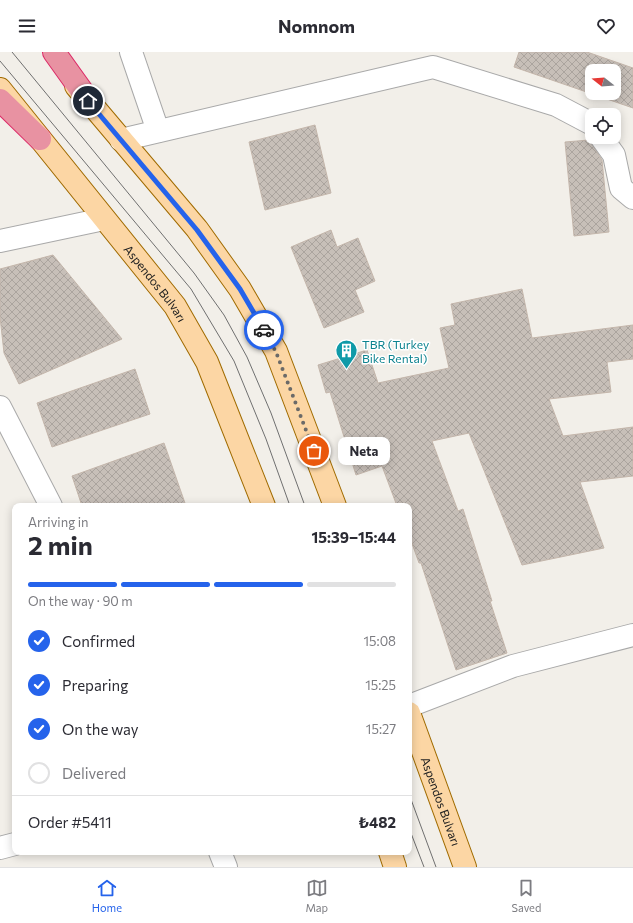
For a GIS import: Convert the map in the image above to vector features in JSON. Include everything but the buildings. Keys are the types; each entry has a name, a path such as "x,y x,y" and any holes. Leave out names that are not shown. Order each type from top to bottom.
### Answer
{"highway":[{"path":"54,52 88,101"},
{"path":"0,100 40,139"}],"main road":[{"path":"46,52 197,230 240,289 276,352 334,503"},
{"name":"Aspendos Bulvarı","path":"0,89 175,306 207,362 263,503"},
{"name":"Aspendos Bulvarı","path":"412,721 465,867"},
{"path":"391,855 395,867"}],"street":[{"path":"131,52 158,131"},
{"path":"121,140 433,68 556,105 585,120"},
{"path":"606,144 614,155 621,188 633,198"},
{"path":"0,241 104,219"},
{"path":"0,407 49,503"},
{"path":"412,705 513,666 633,635"},
{"path":"0,848 12,845"},
{"path":"221,855 226,867"}],"tram line":[{"path":"12,52 194,273 224,315 247,357 271,413 304,503"},
{"path":"0,61 191,289 234,361 266,439 289,503"},
{"path":"412,802 436,867"},
{"path":"412,836 424,867"}],"way so far":[{"path":"264,330 276,352 314,451"}],"place":[{"name":"TBR (Turkey Bike Rental)","path":"347,370"},
{"name":"Neta","path":"314,451"}],"route":[{"path":"88,101 197,230 240,289 264,330"}]}
